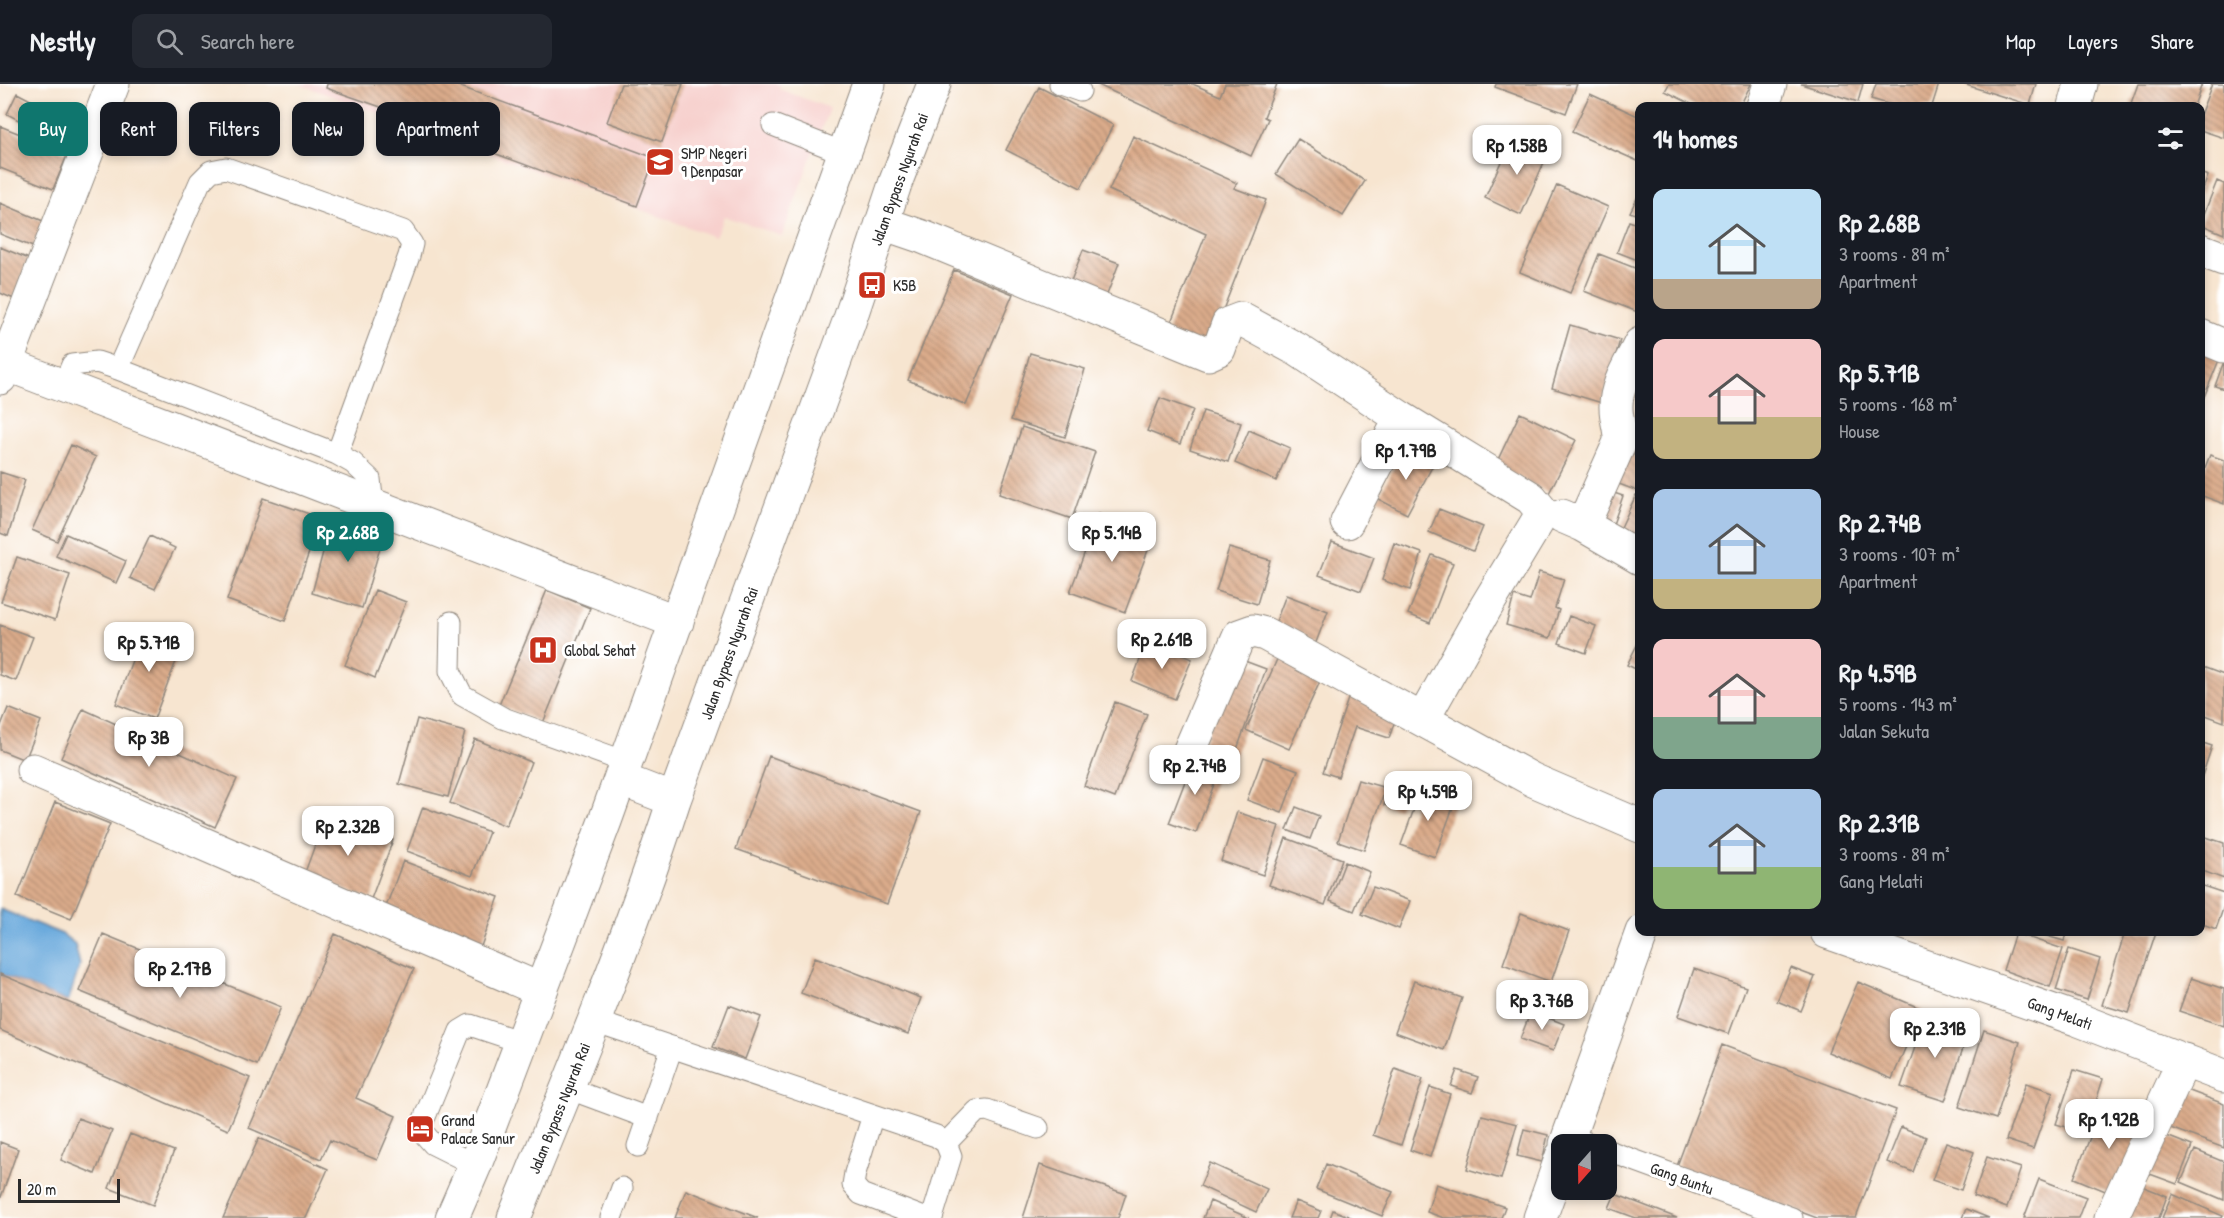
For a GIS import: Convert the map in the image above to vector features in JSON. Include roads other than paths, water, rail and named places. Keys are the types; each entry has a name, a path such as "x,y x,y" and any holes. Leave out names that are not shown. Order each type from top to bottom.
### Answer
{"main road":[{"path":"113,84 3,371 63,386 677,622"},
{"path":"452,1218 475,1165 623,770 869,84"},
{"name":"Jalan Bypass Ngurah Rai","path":"513,1218 594,1021 651,873 674,800 934,84"},
{"path":"1763,102 1770,84"},
{"path":"2076,102 2080,84"},
{"path":"882,223 923,237 1208,354 1219,348 1228,324 1241,319 1298,350 1401,418 1531,498 1540,509 1539,519 1423,719"},
{"path":"2205,252 2224,259"},
{"path":"2205,338 2224,346"},
{"path":"1635,355 1618,393 1616,408 1621,431 1620,442 1572,520 1635,555"},
{"path":"1347,522 1401,418"},
{"path":"1187,757 1239,636 1252,631 1264,634 1533,780 1635,824"},
{"path":"33,770 541,990"},
{"path":"623,770 674,800"},
{"path":"1576,1134 1640,936"},
{"name":"Gang Melati","path":"1838,936 2079,1020 2224,1076"},
{"path":"2111,1218 2184,1060"},
{"path":"1540,1218 1551,1193"}],"lane":[{"path":"1060,84 1080,91"},
{"path":"772,125 844,153"},
{"path":"118,369 200,182 212,171 226,168 403,231 412,244 337,454"},
{"path":"63,386 72,365 97,362 118,369 337,454 353,463 370,479 373,506"},
{"path":"451,622 450,671 462,695 503,718 623,770"},
{"path":"594,1021 936,1136 946,1143 951,1156 932,1218"},
{"path":"475,1165 433,1144 420,1129 460,1030 470,1025 521,1042"},
{"path":"638,1146 672,1047"},
{"path":"567,1088 648,1118"},
{"path":"946,1143 977,1111 987,1110 1038,1128"},
{"path":"873,1115 855,1173 854,1185 861,1194 924,1218"},
{"name":"Gang Buntu","path":"1617,1154 1792,1218"},
{"path":"1617,1165 1761,1218"},
{"path":"611,1218 622,1188"}],"water":[{"path":"0,909 62,934 75,944 80,965 68,1002 0,974"}],"place":[{"name":"SMP Negeri 9 Denpasar","path":"660,162"},
{"name":"K5B","path":"872,285"},
{"name":"Global Sehat","path":"543,650"},
{"name":"Grand Palace Sanur","path":"420,1129"}]}
